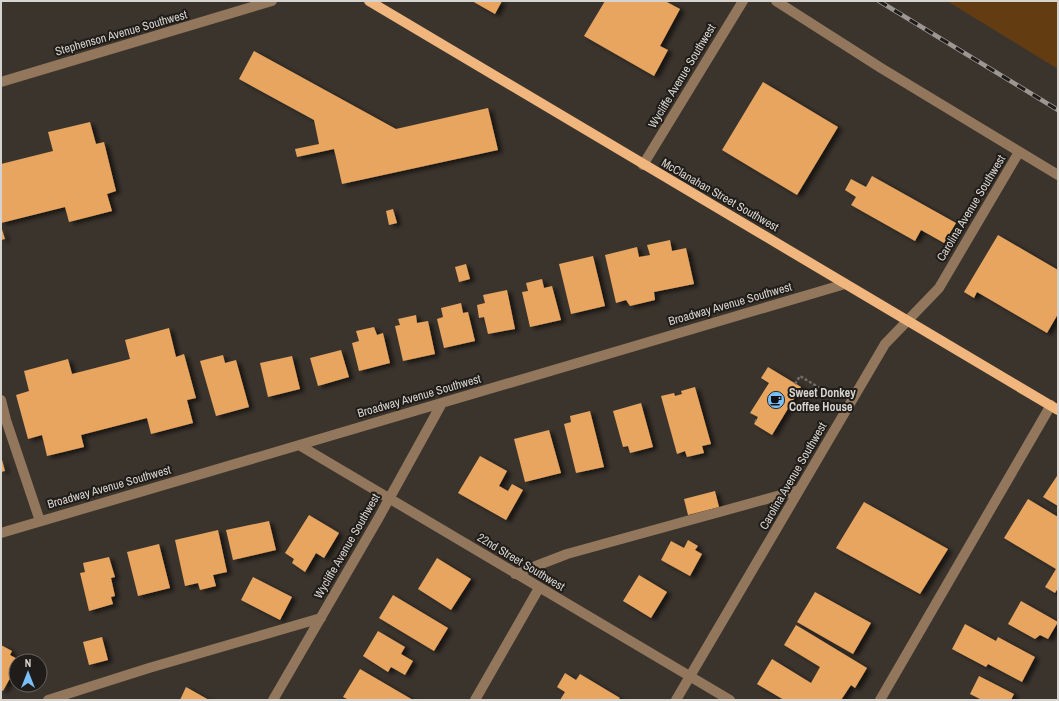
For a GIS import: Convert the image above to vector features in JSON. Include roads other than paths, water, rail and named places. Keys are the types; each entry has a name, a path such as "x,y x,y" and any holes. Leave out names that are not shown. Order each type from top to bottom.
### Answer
{"main road":[{"name":"McClanahan Street Southwest","path":"369,1 1054,408"}],"street":[{"name":"Stephenson Avenue Southwest","path":"1,82 272,1"},
{"name":"Wycliffe Avenue Southwest","path":"643,165 743,1"},
{"path":"776,1 881,68 1058,174"},
{"name":"Carolina Avenue Southwest","path":"676,700 885,344 939,288 1019,152"},
{"name":"Broadway Avenue Southwest","path":"1,533 845,284"},
{"path":"1,400 6,420 40,521"},
{"name":"Wycliffe Avenue Southwest","path":"273,700 389,499 442,402"},
{"path":"880,700 1054,408"},
{"name":"22nd Street Southwest","path":"299,444 515,574 730,700"},
{"path":"515,574 567,554 799,490"},
{"path":"475,700 539,588"},
{"path":"48,700 149,668 321,618"}],"railway":[{"path":"879,1 1058,110"}],"place":[{"name":"Sweet Donkey Coffee House","path":"776,400"}]}
